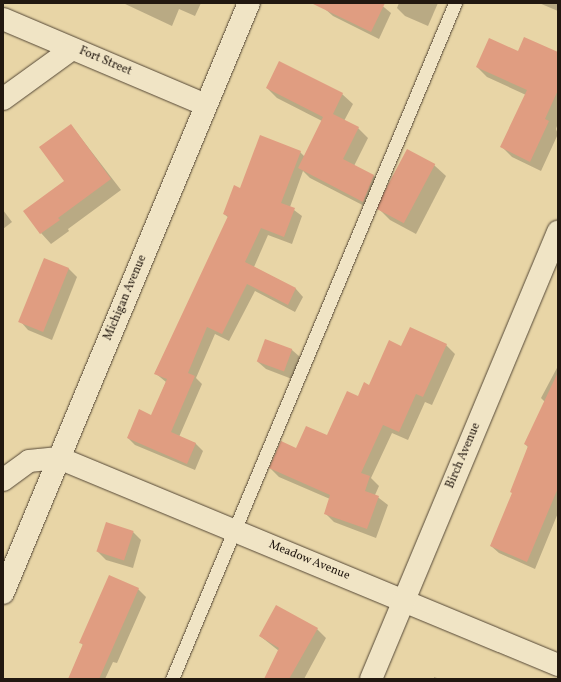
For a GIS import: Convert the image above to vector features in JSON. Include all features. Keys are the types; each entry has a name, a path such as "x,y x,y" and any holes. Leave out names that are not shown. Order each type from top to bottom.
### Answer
{"street":[{"name":"Michigan Avenue","path":"3,593 249,3"},
{"name":"Fort Street","path":"3,19 206,105"},
{"path":"3,100 72,49"},
{"name":"Birch Avenue","path":"371,679 558,232"},
{"name":"Meadow Avenue","path":"59,458 558,665"},
{"path":"3,480 29,461 59,458"}],"lane":[{"path":"172,679 455,3"}],"building":[{"path":"311,3 385,3 371,32"},
{"path":"524,37 558,52 558,90 545,119 549,121 530,162 500,147 527,90 476,67 489,38 518,51"},
{"path":"279,61 343,93 333,114 359,127 343,159 374,175 363,202 298,168 323,117 266,88"},
{"path":"71,124 111,179 58,218 60,220 40,234 23,211 64,181 39,147"},
{"path":"260,135 301,151 281,203 295,208 284,237 261,228 245,262 296,288 288,305 247,284 222,334 207,327 188,373 195,376 171,432 196,443 187,464 127,438 139,409 151,415 167,379 154,374 228,216 223,214 234,185 240,188"},
{"path":"407,149 435,164 404,223 376,208"},
{"path":"44,258 69,268 43,332 18,322"},
{"path":"410,327 447,344 423,397 416,394 399,432 383,425 361,473 370,476 365,491 379,496 367,529 324,514 330,495 269,468 281,441 296,448 306,426 327,435 347,391 358,396 364,382 369,385 389,340 401,346"},
{"path":"265,339 292,349 284,371 257,362"},
{"path":"558,372 558,488 527,562 490,546 512,493 510,492 528,446 524,444"},
{"path":"106,522 134,531 124,560 96,551"},
{"path":"109,575 139,588 99,679 68,679 83,644 79,643"},
{"path":"276,605 318,628 289,679 264,679 279,648 259,636"}]}
